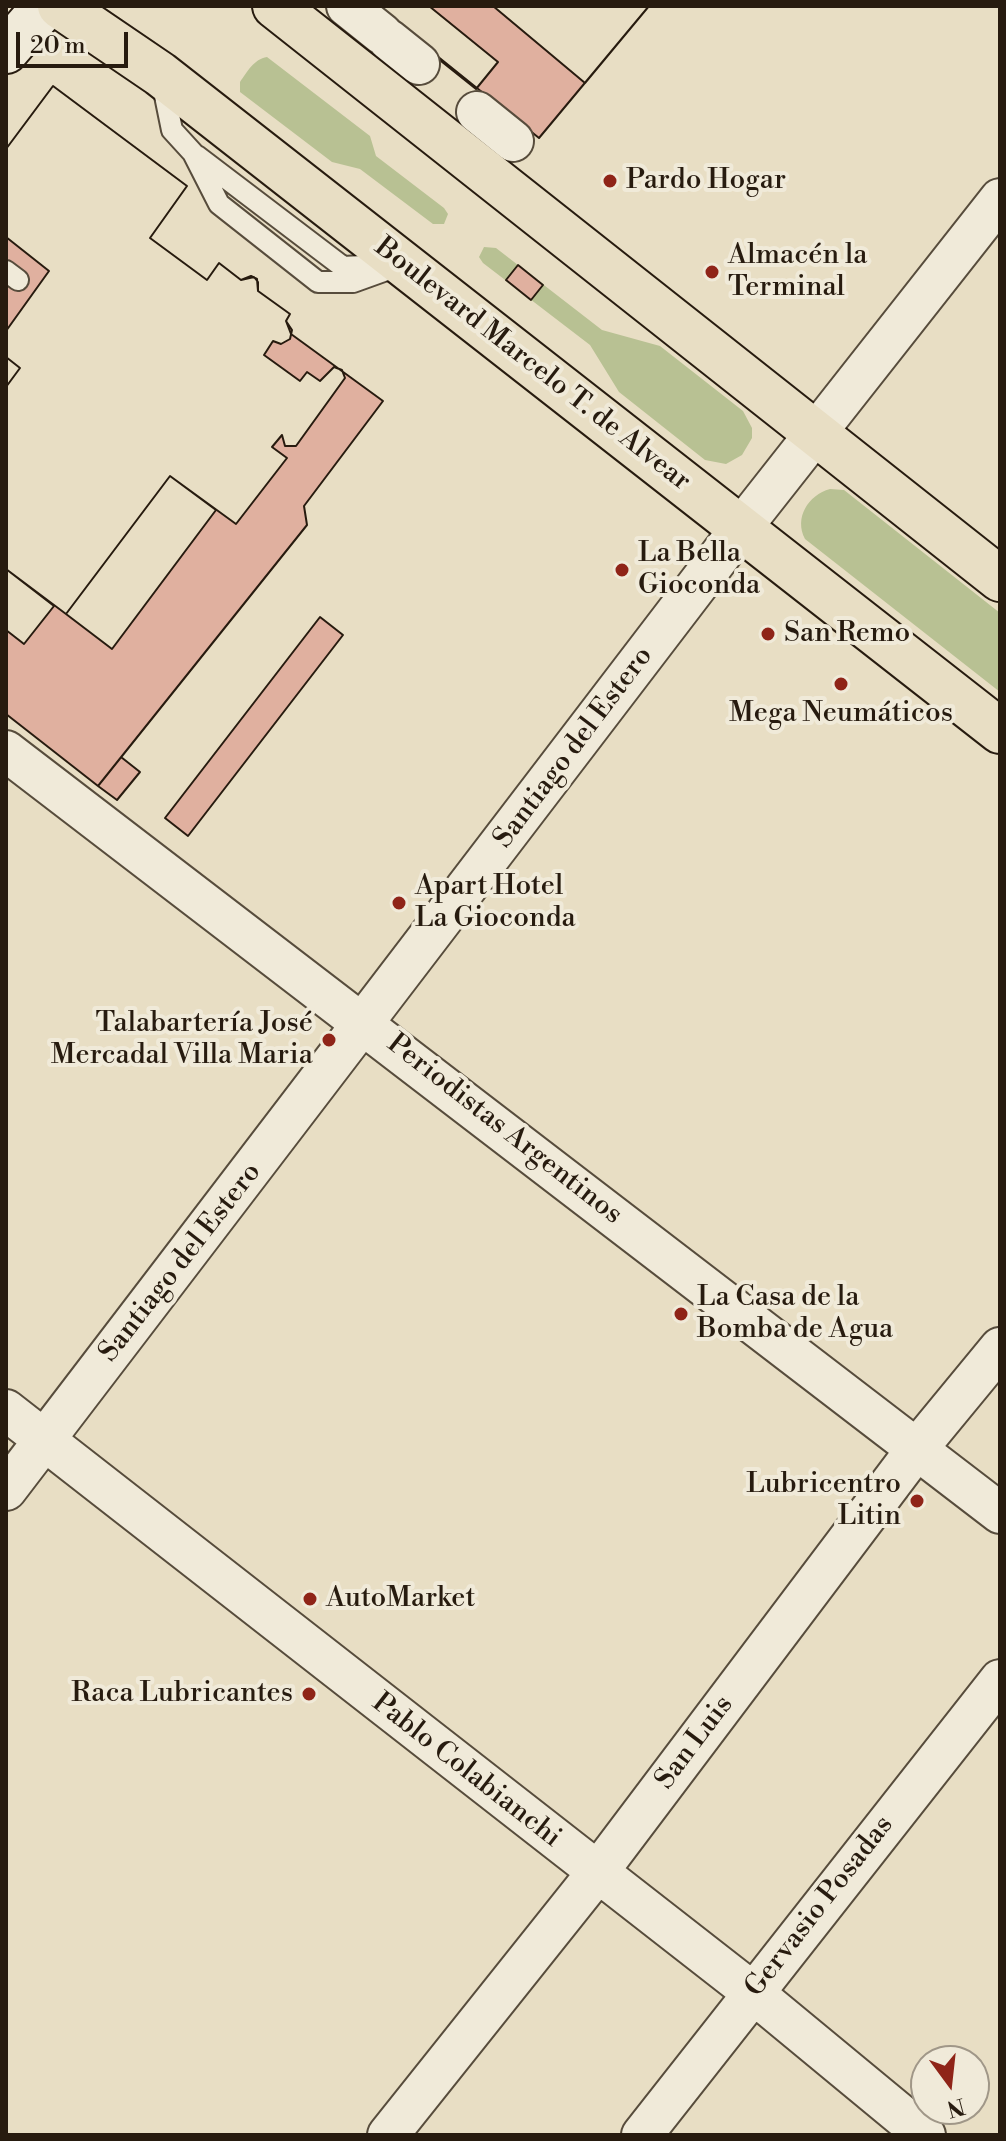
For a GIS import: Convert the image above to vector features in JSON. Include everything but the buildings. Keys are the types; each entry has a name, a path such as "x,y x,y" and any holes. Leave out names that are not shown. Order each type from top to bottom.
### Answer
{"main road":[{"path":"6,51 45,6"},
{"name":"Boulevard Marcelo T. de Alvear","path":"60,6 160,74 1000,731"},
{"path":"275,6 1000,579"}],"street":[{"path":"347,6 397,46"},
{"path":"477,112 513,141"},
{"name":"Santiago del Estero","path":"6,1490 741,528 1000,199"},
{"name":"Periodistas Argentinos","path":"6,751 365,1023 1000,1513"},
{"name":"San Luis","path":"388,2135 597,1873 916,1450 1000,1348"},
{"name":"Pablo Colabianchi","path":"6,1410 752,1992 925,2135"},
{"name":"Gervasio Posadas","path":"642,2135 1000,1680"}],"lane":[{"path":"160,74 172,130 193,153 343,267 403,264"},
{"path":"247,142 253,198"},
{"path":"193,153 219,204 318,282 353,282 403,264"}],"green space":[{"path":"267,57 370,136 376,156 444,208 448,214 444,224 433,224 360,169 332,162 240,92 240,82 248,70 258,60"},
{"path":"484,247 496,248 602,330 660,346 743,411 752,428 752,438 742,455 726,464 705,460 619,392 590,345 483,263 479,257"},
{"path":"830,489 844,490 1000,613 1000,692 805,539 801,523 805,508 815,496"}],"place":[{"name":"Pardo Hogar","path":"610,181"},
{"name":"Almacén la Terminal","path":"712,272"},
{"name":"La Bella Gioconda","path":"622,570"},
{"name":"San Remo","path":"768,634"},
{"name":"Mega Neumáticos","path":"841,684"},
{"name":"Apart Hotel La Gioconda","path":"399,903"},
{"name":"Talabartería José Mercadal Villa Maria","path":"329,1040"},
{"name":"La Casa de la Bomba de Agua","path":"681,1314"},
{"name":"Lubricentro Litin","path":"917,1501"},
{"name":"AutoMarket","path":"310,1599"},
{"name":"Raca Lubricantes","path":"309,1694"}]}
